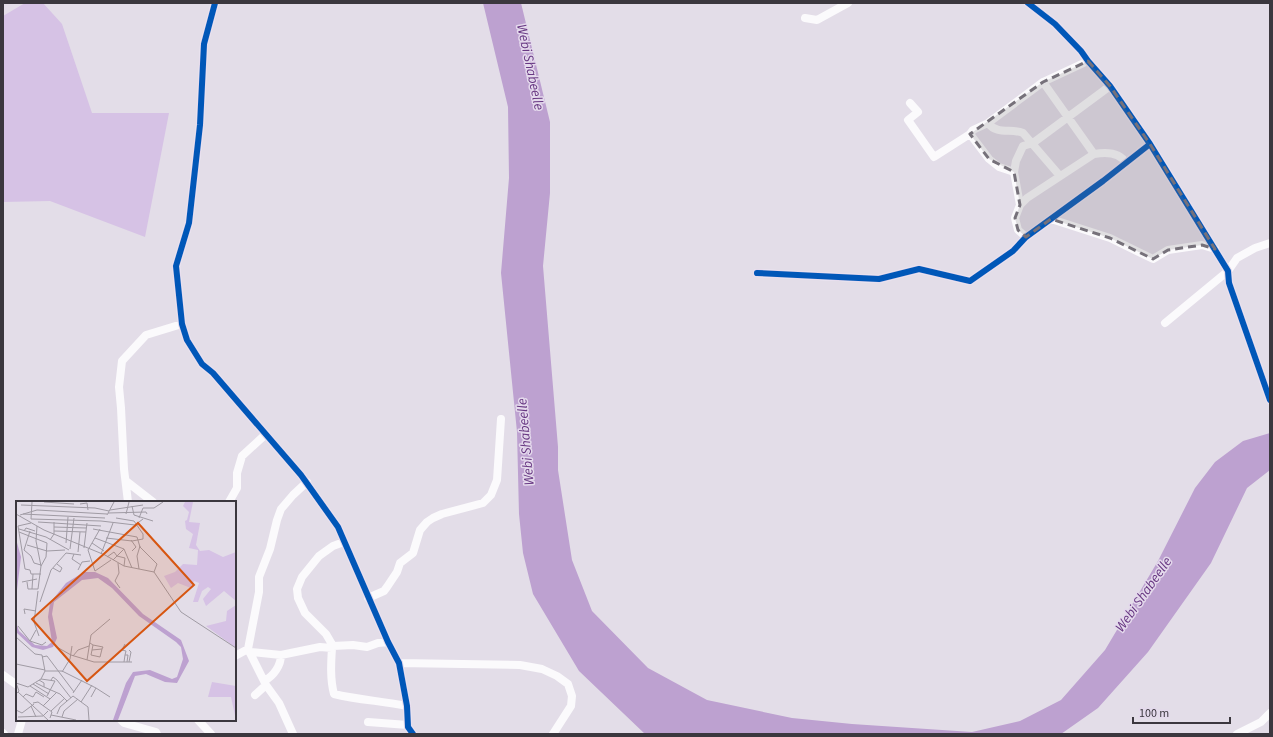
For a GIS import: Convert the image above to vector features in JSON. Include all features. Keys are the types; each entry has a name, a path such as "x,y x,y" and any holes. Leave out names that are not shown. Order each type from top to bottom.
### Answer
{"street":[{"path":"215,3 204,44 200,125 189,223 176,266 182,324 187,340 202,364 213,373 307,482 338,527 368,598 399,663 407,706 409,730 368,722"},
{"path":"805,18 817,20 848,3"},
{"path":"1028,3 1056,24 1081,50 1088,61 1110,86 1150,144 1215,249 1228,271 1229,283 1270,400"},
{"path":"910,103 918,112 908,120 934,157 970,134 973,130 988,123 1043,82 1088,61"},
{"path":"1043,82 1094,154"},
{"path":"1026,237 1018,230 1016,218 1020,205 1014,172 1016,161 1023,146 1032,143 1110,86"},
{"path":"988,123 994,129 1002,131 1019,131 1023,133 1060,176"},
{"path":"970,134 988,159 999,167 1014,172"},
{"path":"757,273 879,279 919,269 970,281 1013,252 1026,237 1103,181 1150,144"},
{"path":"1020,205 1027,198 1094,154 1110,153 1124,159 1126,163"},
{"path":"1051,218 1110,238 1153,259 1168,250 1202,245 1215,249"},
{"path":"1165,323 1228,271 1237,258 1255,248 1270,243"},
{"path":"128,501 119,387 122,361 146,335 182,324"},
{"path":"368,598 384,591 388,587 397,572 400,563 413,553 420,530 427,522 442,514 483,502 491,495 497,480 501,419"},
{"path":"230,501 237,488 237,473 242,456 266,434"},
{"path":"126,481 152,501"},
{"path":"293,734 278,703 265,683 250,651 259,592 259,577 270,549 277,520 281,509 307,482"},
{"path":"344,542 332,546 319,556 302,577 297,589 298,598 305,613 326,634 333,647 331,662 332,687 334,694 407,706"},
{"path":"236,655 250,651 281,655 320,647 353,645 367,647 378,643 388,642"},
{"path":"326,661 333,647"},
{"path":"254,696 272,677 281,662 281,655"},
{"path":"399,663 520,665 542,669 557,676 568,684 572,696 571,706 553,734"},
{"path":"3,675 16,684"},
{"path":"1237,734 1261,722 1270,714"},
{"path":"18,734 22,721"},
{"path":"122,721 124,723 156,732 158,734"},
{"path":"199,721 211,734"}],"highlighted area":[{"path":"1088,61 1110,86 1150,144 1215,249 1202,245 1168,250 1153,259 1110,238 1051,219 1026,237 1018,230 1015,218 1020,205 1014,172 989,159 970,134 1043,82"}],"shaded area":[{"path":"25,3 43,3 62,24 92,113 169,113 145,237 50,201 3,202 3,16"}],"water":[{"name":"Webi Shabeelle","path":"483,3 521,3 550,122 550,193 543,266 558,447 558,470 572,560 592,611 648,668 707,700 792,718 852,724 972,732 1020,721 1061,700 1105,650 1158,561 1195,488 1215,462 1243,441 1270,433 1270,470 1247,488 1211,563 1148,652 1098,708 1061,734 645,734 579,671 533,594 523,553 519,514 517,432 501,273 509,178 508,107"}],"cycle path":[{"path":"215,3 204,44 200,125 189,223 176,266 182,324 187,340 202,364 213,373 301,475 338,527 388,642 399,663 407,706 408,727 413,734"},
{"path":"1028,3 1055,24 1081,51 1110,86 1150,144 1228,271 1229,283 1270,400"},
{"path":"757,273 879,279 919,269 970,281 1013,251 1026,237 1103,181 1150,144"}]}
